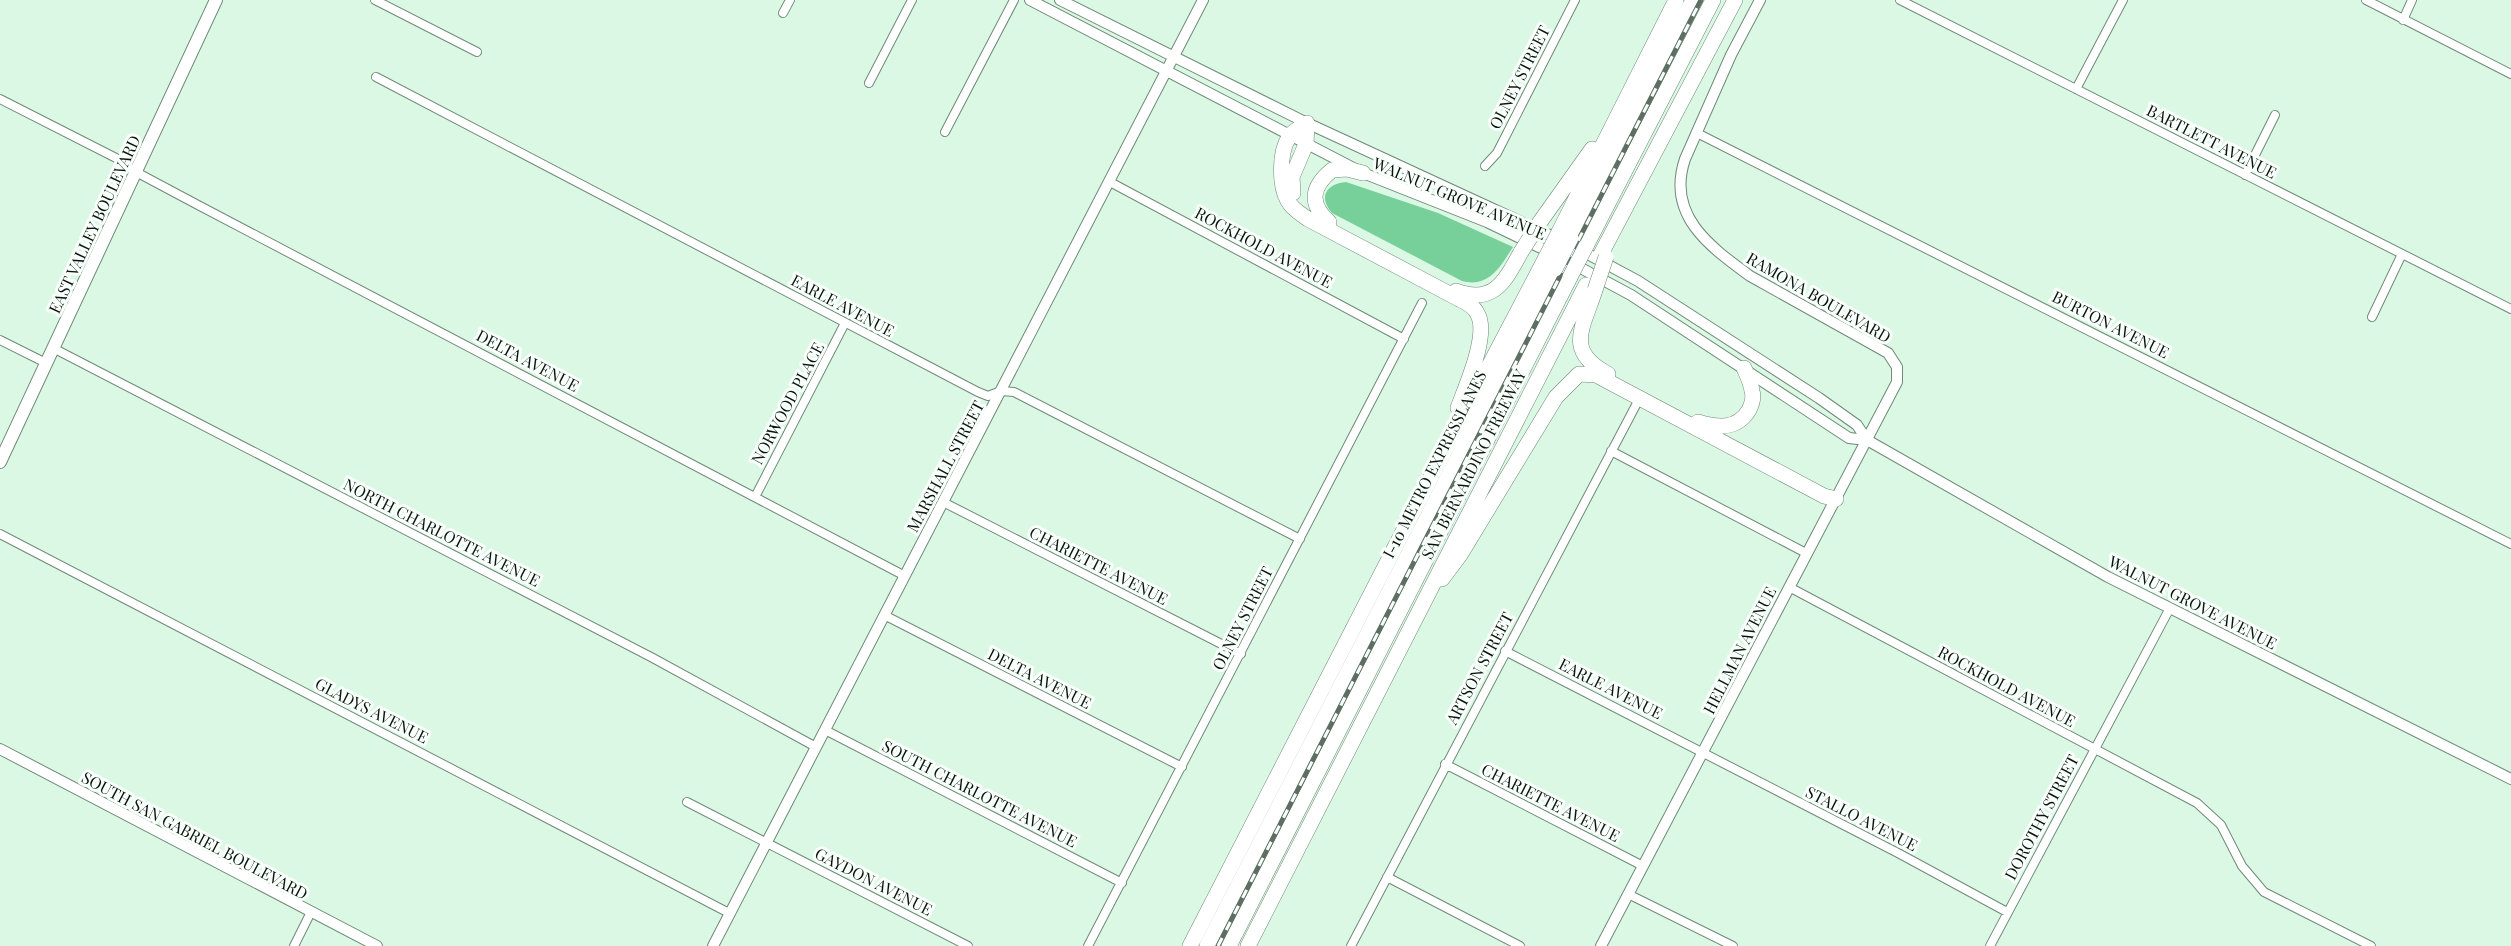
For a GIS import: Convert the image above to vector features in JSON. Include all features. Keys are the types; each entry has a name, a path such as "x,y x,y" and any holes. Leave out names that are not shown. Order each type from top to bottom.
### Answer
{"highway":[{"path":"1565,235 1619,110 1676,0"},
{"name":"I-10 METRO EXPRESSLANES","path":"1207,946 1549,266 1693,0"},
{"path":"1229,946 1713,0"},
{"path":"1735,0 1604,252 1591,288 1580,335 1581,352 1586,360 1596,368 1826,491 1836,499"},
{"path":"1307,123 1306,144 1292,177 1292,192 1308,210 1456,291 1472,296 1485,294 1499,287 1540,222 1619,110"},
{"path":"1307,123 1290,135 1283,151 1284,193 1298,212 1477,311 1480,320 1480,341 1446,448"},
{"path":"1329,222 1316,207 1314,197 1320,183 1332,170 1347,169 1363,172"},
{"name":"SAN BERNARDINO FREEWAY","path":"1190,946 1446,448 1549,266"},
{"name":"SAN BERNARDINO FREEWAY","path":"1248,946 1420,607 1591,288"},
{"path":"1698,422 1714,427 1726,427 1744,417 1753,398 1744,368"},
{"path":"1420,607 1461,555 1556,397 1580,374 1596,375 1824,496 1836,499"}],"main road":[{"name":"EAST VALLEY BOULEVARD","path":"0,462 216,0"},
{"name":"WALNUT GROVE AVENUE","path":"1030,0 1363,172 1486,222 1564,259 1631,295 1849,438 1867,440 2108,577 2511,779"},
{"name":"WALNUT GROVE AVENUE","path":"1060,0 1307,123 1571,245 1638,281 1820,398 1857,425 1867,440"},
{"name":"MARSHALL STREET","path":"713,946 1203,0"},
{"name":"RAMONA BOULEVARD","path":"1760,0 1681,172 1682,204 1689,220 1712,245 1750,276 1888,353 1897,367"},
{"name":"HELLMAN AVENUE","path":"1601,946 1894,389 1897,367"},
{"name":"SOUTH SAN GABRIEL BOULEVARD","path":"0,749 377,946"}],"street":[{"path":"375,0 477,52"},
{"path":"783,13 790,0"},
{"path":"869,83 912,0"},
{"path":"945,132 1014,0"},
{"name":"OLNEY STREET","path":"1485,166 1497,153 1575,0"},
{"name":"BARTLETT AVENUE","path":"1900,0 2511,309"},
{"path":"2076,89 2123,0"},
{"path":"2366,0 2511,74"},
{"path":"2403,20 2412,0"},
{"name":"EARLE AVENUE","path":"376,77 988,396 1002,391 1014,392 1300,539"},
{"name":"DELTA AVENUE","path":"0,99 118,159 136,171 905,576"},
{"path":"2245,175 2275,115"},
{"name":"BURTON AVENUE","path":"1697,133 2511,544"},
{"name":"ROCKHOLD AVENUE","path":"1110,182 1404,339"},
{"path":"2372,317 2402,254"},
{"name":"OLNEY STREET","path":"1088,946 1422,303"},
{"name":"NORWOOD PLACE","path":"755,497 846,323"},
{"path":"0,340 46,363"},
{"name":"NORTH CHARLOTTE AVENUE","path":"53,348 651,657 816,747"},
{"name":"ARTSON STREET","path":"1351,946 1636,405"},
{"path":"1611,451 1806,553"},
{"name":"CHARIETTE AVENUE","path":"944,502 1241,654"},
{"name":"GLADYS AVENUE","path":"0,534 729,913"},
{"name":"ROCKHOLD AVENUE","path":"1789,587 2197,803 2221,825 2242,866 2264,892 2371,946"},
{"name":"DOROTHY STREET","path":"1990,946 2170,608"},
{"name":"DELTA AVENUE","path":"884,615 1182,767"},
{"name":"EARLE AVENUE","path":"1505,651 1702,752"},
{"name":"SOUTH CHARLOTTE AVENUE","path":"825,730 1122,883"},
{"name":"STALLO AVENUE","path":"1702,752 2007,912"},
{"name":"CHARIETTE AVENUE","path":"1446,764 1643,866"},
{"name":"GAYDON AVENUE","path":"687,802 968,946"},
{"path":"1387,877 1520,946"},
{"path":"1628,894 1733,946"},
{"path":"294,946 311,912"}],"green space":[{"path":"1346,182 1438,213 1513,247 1487,279 1462,281 1332,213 1325,202 1326,192 1333,185"}],"railway":[{"path":"1218,946 1701,0"}]}
